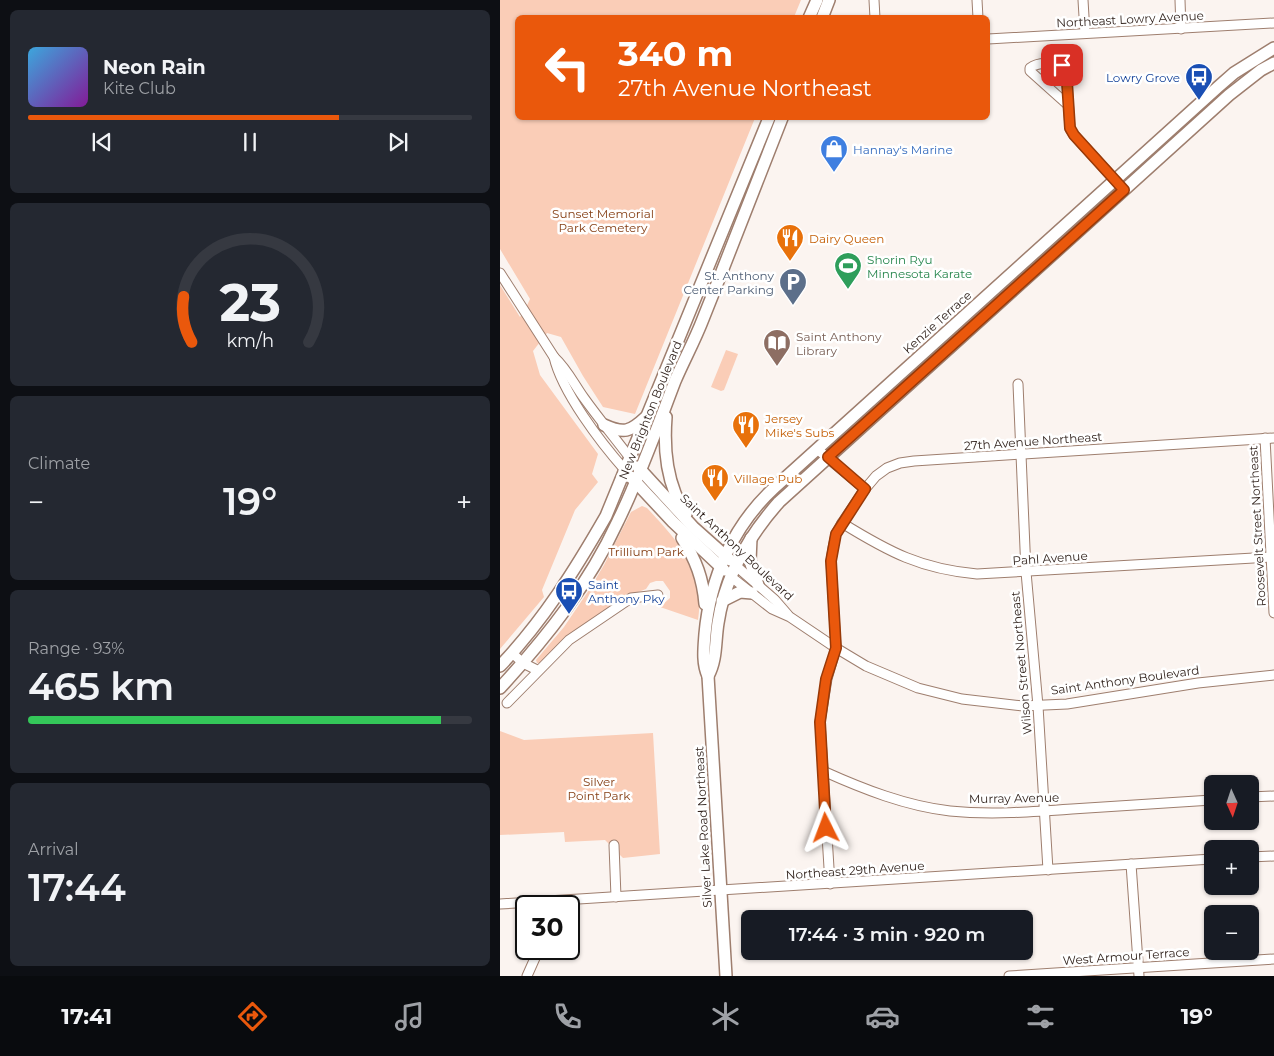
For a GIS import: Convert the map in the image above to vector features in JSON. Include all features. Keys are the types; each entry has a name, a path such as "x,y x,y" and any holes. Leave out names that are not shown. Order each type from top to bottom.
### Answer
{"main road":[{"path":"810,15 817,0"},
{"path":"823,15 829,0"},
{"name":"Kenzie Terrace","path":"722,561 740,528 770,492 1229,78 1274,48"},
{"path":"733,570 752,535 779,502 1229,95 1274,62"},
{"name":"New Brighton Boulevard","path":"500,666 539,622 580,561 606,516 768,120"},
{"name":"New Brighton Boulevard","path":"500,688 553,628 583,584 618,523 667,406 675,381 702,321 781,120"},
{"path":"667,406 665,450 668,473 676,496 693,527"},
{"path":"604,425 618,431 626,431 637,425 647,416"},
{"name":"Saint Anthony Boulevard","path":"630,458 638,476 673,522 733,570"},
{"name":"Saint Anthony Boulevard","path":"625,470 638,476 693,527 722,561"},
{"path":"673,522 692,553 701,574 706,616"},
{"path":"722,601 740,592 755,589 750,561 752,535"},
{"name":"Silver Lake Road Northeast","path":"722,561 710,594 706,616 704,668 708,676 726,976"},
{"name":"Silver Lake Road Northeast","path":"708,676 714,667 722,601 733,570"}],"street":[{"path":"874,0 875,15"},
{"path":"977,0 978,15"},
{"path":"1083,0 1085,34"},
{"path":"1180,0 1182,29"},
{"name":"Northeast Lowry Avenue","path":"990,39 1274,23"},
{"path":"1068,105 1030,71 1030,68 1038,64 1051,62 1062,65 1067,82 1070,128 1074,135 1124,190"},
{"name":"Saint Anthony Boulevard","path":"500,273 554,357 563,365 578,390 630,458"},
{"name":"Saint Anthony Boulevard","path":"554,357 556,368 574,401 625,470"},
{"name":"Wilson Street Northeast","path":"1018,384 1026,572 1038,706 1048,870"},
{"name":"27th Avenue Northeast","path":"836,648 831,561 836,534 865,489 876,476 887,468 900,463 914,461 1270,438"},
{"name":"Roosevelt Street Northeast","path":"1270,438 1271,557 1274,613"},
{"path":"817,449 865,489"},
{"name":"Pahl Avenue","path":"842,524 889,551 932,568 977,574 1271,557"},
{"name":"Saint Anthony Boulevard","path":"733,570 755,589 772,609 790,617 866,666 918,688 951,697 979,702 1038,706 1067,704 1198,683 1274,675"},
{"path":"506,702 569,640 622,602 631,598 658,594"},
{"path":"830,884 821,716 826,679 836,648"},
{"path":"512,653 523,663 537,670"},
{"name":"Murray Avenue","path":"823,771 885,796 949,811 988,813 1044,811 1204,801"},
{"path":"1259,797 1274,796"},
{"path":"614,845 616,897"},
{"path":"1259,857 1274,856"},
{"name":"Northeast 29th Avenue","path":"580,900 1204,860"},
{"path":"1131,864 1138,972"},
{"name":"Northeast 29th Avenue","path":"500,904 515,904"},
{"path":"527,976 534,960"},
{"name":"West Armour Terrace","path":"1009,976 1138,972 1274,960"}],"green space":[{"name":"Sunset Memorial Park Cemetery","path":"500,0 801,0 795,15 515,15 515,120 754,120 635,414 603,407 561,337 547,333 533,351 540,375 598,454 592,474 598,482 575,510 542,590 544,597 500,649 500,285 520,317 530,299 500,249"},
{"path":"726,350 738,354 724,390 721,391 711,387"},
{"name":"Trillium Park","path":"642,506 647,508 665,528 688,559 697,583 698,620 660,607 670,598 670,591 663,581 656,581 650,583 646,589 625,597 557,646 540,663 537,663 536,660 564,627 589,590 631,512"},
{"name":"Silver Point Park","path":"500,731 524,740 653,733 660,854 623,858 605,840 565,842 564,832 500,835"}],"place":[{"name":"Lowry Grove","path":"1199,101"},
{"name":"Hannay's Marine","path":"834,173"},
{"name":"Dairy Queen","path":"790,262"},
{"name":"Shorin Ryu Minnesota Karate","path":"848,290"},
{"name":"St. Anthony Center Parking","path":"793,306"},
{"name":"Saint Anthony Library","path":"777,367"},
{"name":"Jersey Mike's Subs","path":"746,449"},
{"name":"Village Pub","path":"715,502"},
{"name":"Saint Anthony Pky","path":"569,615"}],"route":[{"path":"826,828 820,722 826,679 836,648 831,561 836,534 865,489 828,457 1124,190 1074,135 1070,128 1067,82 1062,65"}]}
